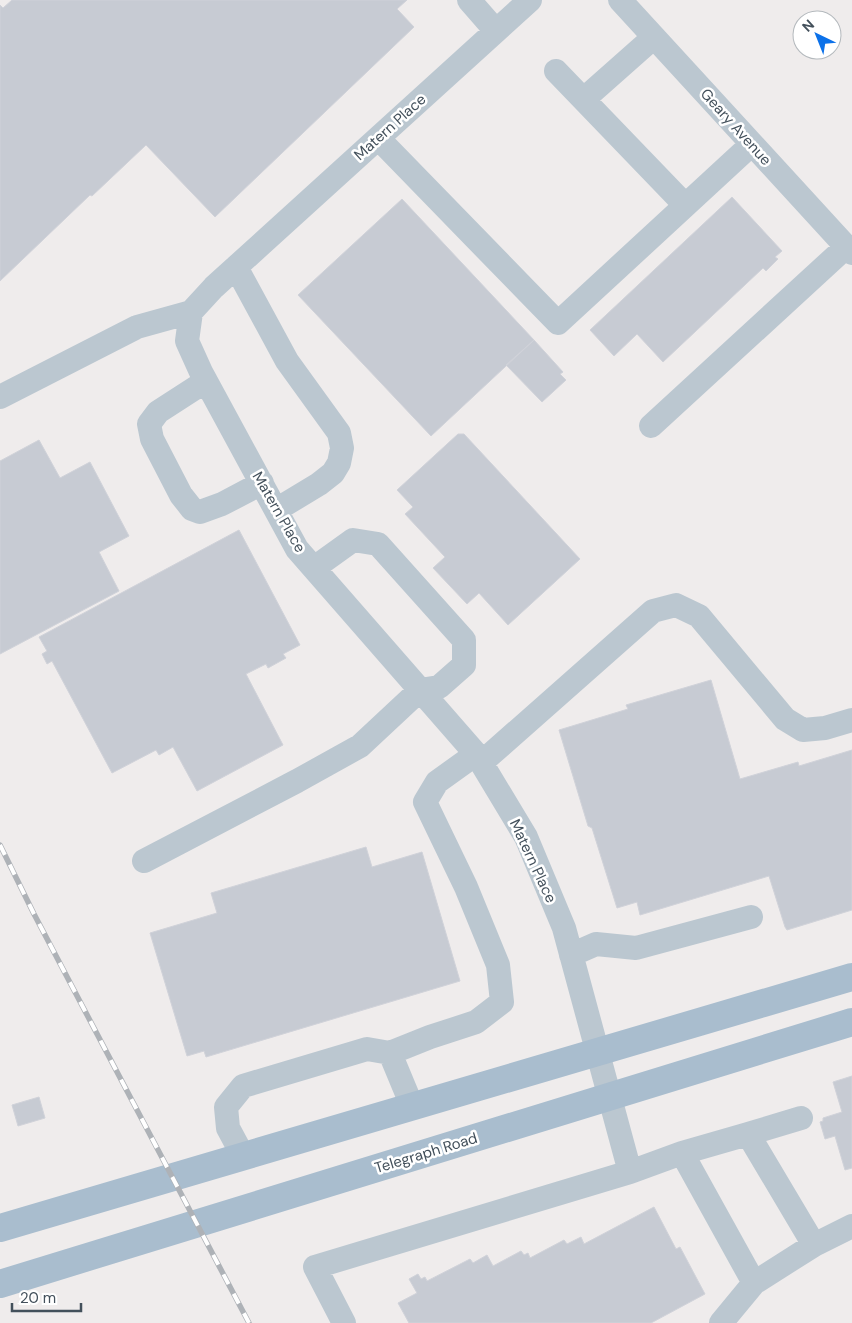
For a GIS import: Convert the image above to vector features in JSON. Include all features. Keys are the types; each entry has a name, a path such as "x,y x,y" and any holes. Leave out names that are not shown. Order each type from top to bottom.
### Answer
{"main road":[{"path":"0,1228 852,977"},
{"name":"Telegraph Road","path":"0,1284 852,1022"}],"street":[{"path":"469,0 496,32"},
{"name":"Matern Place","path":"530,0 236,267 191,312 187,340 206,381 297,548 479,759 526,838 564,928 630,1172"},
{"name":"Geary Avenue","path":"620,0 849,250"},
{"path":"584,100 654,37"},
{"path":"556,71 685,206"},
{"path":"378,138 558,323 752,144"},
{"path":"651,426 849,250"},
{"path":"236,267 287,361 339,433 342,448 339,463 333,473 319,484 276,510"},
{"path":"0,397 137,327 191,312"},
{"path":"206,381 158,412 149,424 152,439 181,495 192,509 200,512 222,504 262,483"},
{"path":"144,861 360,746 420,690 440,687 464,665 464,640 378,544 353,540 314,568"},
{"path":"243,1156 228,1128 226,1107 243,1086 367,1049 390,1053 476,1022 502,1002 498,965 466,887 426,802 437,782 479,759 653,612 676,605 699,616 785,719 803,730 825,728 852,720"},
{"path":"571,955 596,944 636,948 751,917"},
{"path":"390,1053 412,1106"},
{"path":"344,1323 314,1267 630,1172 682,1153 801,1118"},
{"path":"748,1134 814,1245"},
{"path":"682,1153 754,1283"},
{"path":"720,1323 754,1283 814,1245 852,1226"}],"building":[{"path":"12,0 407,0 397,9 414,27 215,217 146,145 92,196 90,195 0,281 0,5 3,8"},
{"path":"732,197 782,251 775,257 778,259 766,271 763,268 663,362 637,334 614,356 590,330"},
{"path":"402,199 534,340 431,436 298,295"},
{"path":"534,340 563,372 560,374 566,380 542,402 506,365"},
{"path":"458,434 464,434 580,559 508,625 479,593 467,604 433,568 445,557 405,514 413,507 397,490"},
{"path":"39,440 60,478 90,462 129,536 99,552 119,591 0,654 0,461"},
{"path":"239,530 300,645 283,654 286,658 268,668 266,664 246,674 283,745 197,791 173,747 159,755 156,750 112,773 52,661 47,664 42,654 47,651 39,637"},
{"path":"711,680 740,779 798,762 799,766 852,750 852,910 787,930 769,876 640,915 637,902 617,908 592,828 588,826 559,730 628,709 626,705"},
{"path":"366,847 372,867 422,852 460,981 206,1057 204,1051 187,1056 150,933 217,913 211,893"},
{"path":"852,1076 852,1168 845,1170 835,1136 825,1139 820,1122 823,1121 823,1118 842,1112 833,1082"},
{"path":"39,1097 45,1118 18,1126 12,1105"},
{"path":"654,1207 676,1249 680,1247 705,1294 651,1323 409,1323 398,1303 417,1293 409,1279 418,1274 421,1279 425,1277 427,1281 470,1259 473,1263 487,1255 493,1266 521,1251 524,1255 528,1253 530,1258 564,1240 567,1244 581,1237 584,1244"}],"railway":[{"path":"0,845 34,914 249,1323"}]}
